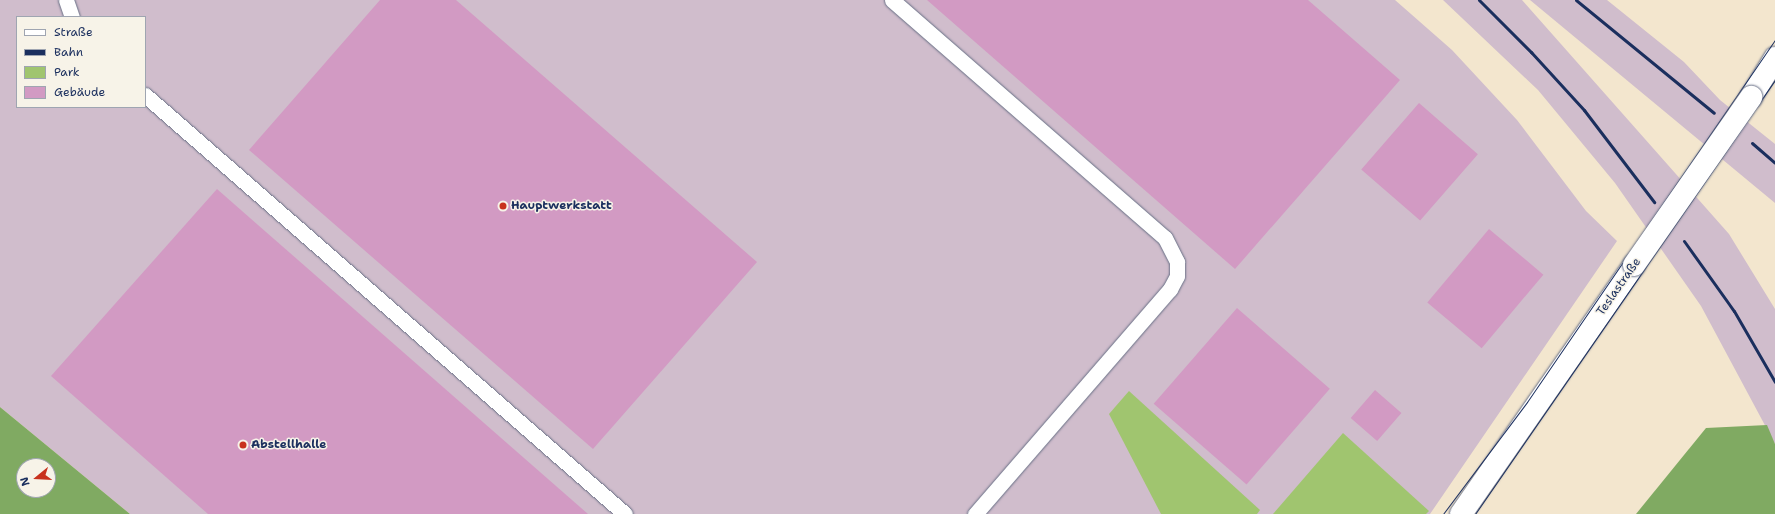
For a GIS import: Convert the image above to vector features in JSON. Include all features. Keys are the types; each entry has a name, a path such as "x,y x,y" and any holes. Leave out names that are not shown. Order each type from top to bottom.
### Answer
{"street":[{"name":"Teslastraße","path":"1461,514 1751,96 1775,58"}],"lane":[{"path":"66,0 72,16"},
{"path":"892,0 1165,238 1178,262 1177,276 1170,289 975,514"},
{"path":"146,96 625,514"}],"shaded area":[{"path":"0,0 1395,0 1452,50 1517,120 1586,211 1617,241 1430,514 130,514 0,407"},
{"path":"1443,0 1522,0 1729,234 1775,309 1775,444 1701,306 1615,183 1538,90"},
{"path":"1530,0 1607,0 1684,62 1720,100 1775,144 1775,203"}],"green space":[{"path":"1129,391 1260,510 1257,514 1161,514 1109,414"},
{"path":"0,407 130,514 0,514"},
{"path":"1767,425 1775,444 1775,514 1636,514 1706,428"},
{"path":"1343,433 1429,511 1426,514 1273,514"}],"building":[{"name":"Hauptwerkstatt","path":"380,0 456,0 757,262 593,449 249,150"},
{"path":"927,0 1308,0 1400,80 1235,269"},
{"path":"1419,103 1478,154 1420,221 1361,169"},
{"path":"217,189 588,514 208,514 51,376"},
{"path":"1489,229 1543,275 1482,348 1427,303"},
{"path":"1237,308 1330,389 1247,485 1154,404"},
{"path":"1375,390 1401,413 1377,441 1351,418"}],"tram line":[{"path":"1443,514 1527,402 1775,40"},
{"path":"1475,514 1775,80"}],"railway":[{"path":"1479,0 1531,52 1584,110 1654,202"},
{"path":"1576,0 1714,113"},
{"path":"1752,143 1775,163"},
{"path":"1684,241 1734,311 1775,382"}],"place":[{"name":"Hauptwerkstatt","path":"503,206"},
{"name":"Abstellhalle","path":"243,445"}]}
